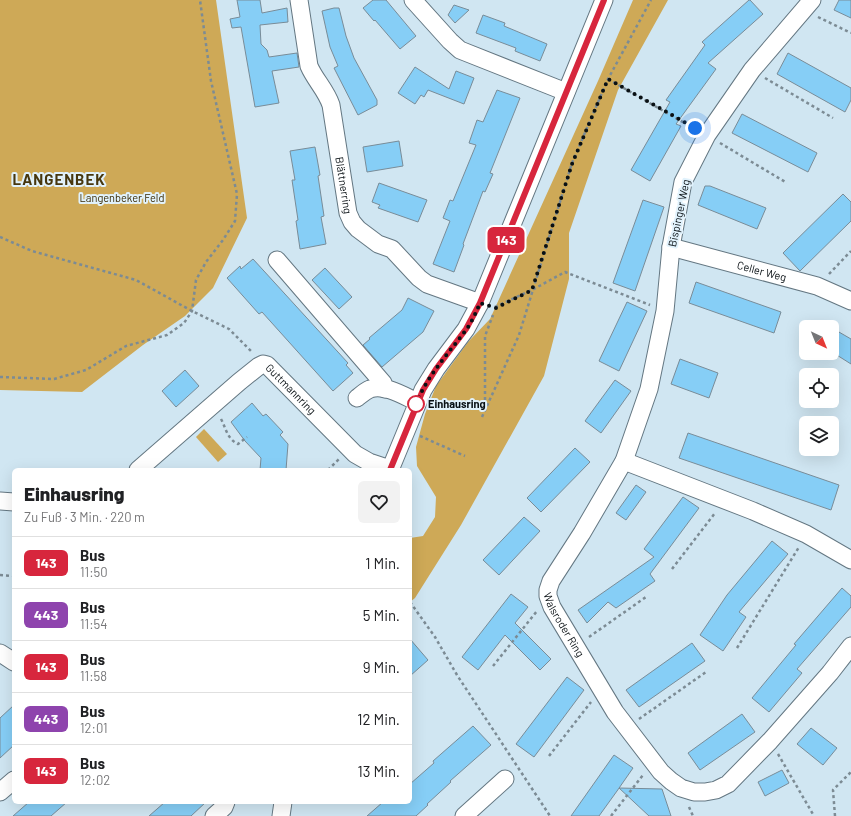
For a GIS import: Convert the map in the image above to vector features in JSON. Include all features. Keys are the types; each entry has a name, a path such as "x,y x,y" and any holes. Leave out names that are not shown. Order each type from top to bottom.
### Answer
{"street":[{"name":"Blättnerring","path":"299,0 309,66 313,76 328,97 331,105 348,213 352,222 371,240 392,249 419,278 427,284 480,303"},
{"path":"413,0 460,50 566,92"},
{"path":"391,468 417,402 436,369 466,329 480,303 602,1"},
{"name":"Bispinger Weg","path":"624,461 649,389 665,312 671,247 683,182 707,135 752,70 808,5"},
{"name":"Celler Weg","path":"671,247 817,286 851,301"},
{"path":"277,260 383,383 385,389"},
{"name":"Guttmannring","path":"140,468 239,382 263,364 267,365 355,454 369,462 385,468"},
{"path":"357,398 371,389 385,389 417,402"},
{"path":"624,461 753,511 806,534 851,560"},
{"name":"Walsroder Ring","path":"624,461 582,534 551,581 548,596 552,607 602,690 653,762 671,781 681,788 694,792 716,790 728,784 770,741 830,673 851,646"},
{"path":"0,501 12,502"},
{"path":"0,653 12,661"},
{"path":"464,816 505,779"},
{"path":"0,792 12,782"},
{"path":"214,816 225,804"}],"path":[{"path":"0,377 54,379 86,370 126,346 167,335 184,323 192,311 196,280 206,262 223,240 234,220 237,194 211,81 200,0"},
{"path":"482,417 519,335 572,164 608,79 651,0"},
{"path":"808,5 851,33"},
{"path":"752,70 833,118"},
{"path":"608,79 707,135 787,183"},
{"path":"0,237 32,251 136,280 192,311 229,329 263,364"},
{"path":"817,286 851,251"},
{"path":"480,303 496,308 565,272 665,312"},
{"path":"485,336 485,409"},
{"path":"211,407 221,420 225,431 232,440 238,444 247,437"},
{"path":"406,429 465,456"},
{"path":"672,569 725,500"},
{"path":"737,648 806,534"},
{"path":"0,575 12,576"},
{"path":"493,666 548,596"},
{"path":"575,647 646,597"},
{"path":"412,605 435,637 457,675 550,816"},
{"path":"627,727 706,672"},
{"path":"549,756 592,700 602,690"},
{"path":"770,741 814,816"},
{"path":"611,816 653,762"},
{"path":"835,816 833,790 851,772"}],"green space":[{"name":"Langenbeker Feld","path":"0,0 216,0 247,218 213,288 185,316 143,345 82,392 0,390"},
{"path":"633,0 668,0 618,90 569,233 569,279 544,376 461,525 415,598 412,600 412,538 423,536 435,517 436,497 417,466 416,447 425,414 436,386 468,342 490,319"},
{"path":"204,429 227,454 218,462 196,437"}],"building":[{"path":"237,0 260,0 262,13 287,8 288,22 260,25 261,44 267,50 269,57 297,53 299,67 272,71 279,103 255,107 241,27 232,28 230,19 240,17"},
{"path":"373,0 386,0 416,36 400,49 363,8"},
{"path":"749,0 763,14 708,63 716,69 676,124 681,126 650,181 631,170 670,102 666,100 705,45 702,42"},
{"path":"839,0 851,0 851,18 834,10"},
{"path":"454,5 469,10 455,23 448,15"},
{"path":"339,8 346,36 354,58 377,100 377,105 358,115 334,68 338,66 330,47 322,11"},
{"path":"483,15 505,23 504,26 547,44 540,61 515,51 516,48 476,33"},
{"path":"788,53 851,88 851,100 845,112 777,74"},
{"path":"415,67 449,89 456,71 474,78 464,104 428,90 424,97 421,95 415,104 398,93"},
{"path":"497,90 520,98 490,173 493,174 485,192 483,191 454,272 433,264 450,221 443,218 450,200 453,201 476,145 469,143 477,120 483,122"},
{"path":"742,114 817,153 808,172 732,133"},
{"path":"399,141 403,166 367,172 363,147"},
{"path":"315,147 320,175 318,176 324,216 321,217 326,244 300,249 296,221 298,220 292,180 295,180 290,151"},
{"path":"379,183 427,200 418,222 378,208 380,205 372,202"},
{"path":"705,186 710,186 766,208 757,229 698,205"},
{"path":"843,194 851,202 851,221 800,271 783,253"},
{"path":"643,200 664,207 635,291 613,283"},
{"path":"253,259 348,363 346,365 353,373 333,391 262,312 259,314 227,278 240,266 241,269"},
{"path":"325,268 352,297 339,309 312,280"},
{"path":"696,282 781,312 774,333 689,303"},
{"path":"408,298 434,311 423,332 382,367 363,345 370,339 369,338 402,310"},
{"path":"627,302 647,311 619,371 599,361"},
{"path":"839,332 851,339 851,364 839,356"},
{"path":"680,359 718,373 709,398 671,384"},
{"path":"185,370 199,386 176,407 162,391"},
{"path":"615,380 631,391 601,433 585,421"},
{"path":"252,403 263,416 266,414 283,432 280,435 288,444 286,468 260,468 261,458 245,441 231,422"},
{"path":"688,433 839,485 831,510 679,458"},
{"path":"575,448 590,462 541,512 527,498"},
{"path":"636,485 646,492 626,520 616,513"},
{"path":"683,497 699,508 650,574 655,581 616,608 608,602 587,623 578,610 654,557 644,549"},
{"path":"524,517 540,531 499,575 483,560"},
{"path":"772,541 788,554 739,612 746,617 723,651 700,635 727,595"},
{"path":"842,588 851,596 851,607 797,669 802,673 769,712 752,698 796,645 794,644"},
{"path":"511,594 528,607 515,623 551,659 540,670 505,635 478,670 462,657"},
{"path":"412,641 428,660 412,674"},
{"path":"692,643 705,661 639,707 626,690"},
{"path":"567,677 584,690 534,757 516,744"},
{"path":"12,707 12,747 0,758 0,718"},
{"path":"742,714 755,732 700,770 688,753"},
{"path":"473,726 491,745 450,781 451,782 416,816 367,816 381,804 412,804 412,782 434,763 433,761"},
{"path":"811,728 837,748 823,765 797,744"},
{"path":"614,755 633,768 617,791 599,816 571,816"},
{"path":"782,770 789,783 765,796 758,782"},
{"path":"619,788 662,789 671,816 649,816"},
{"path":"27,804 65,804 51,816 13,816"},
{"path":"163,804 204,804 191,816 149,816"}],"bus line":[{"name":"143","path":"391,468 423,390 452,346 466,329 480,303 604,0"}],"place":[{"name":"Einhausring","path":"416,404"}],"district":[{"name":"LANGENBEK","path":"59,180"}],"route":[{"path":"416,404 436,369 466,329 480,303 496,308 532,290 572,164 608,79 695,128"}]}
